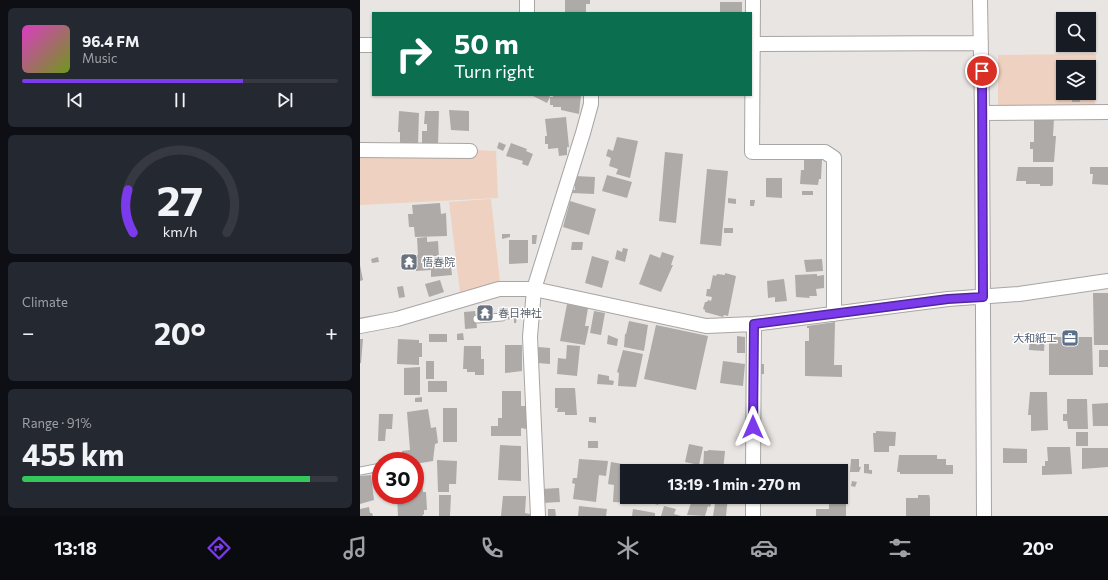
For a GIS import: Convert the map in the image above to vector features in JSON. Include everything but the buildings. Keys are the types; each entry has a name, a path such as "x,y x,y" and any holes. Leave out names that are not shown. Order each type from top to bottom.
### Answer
{"street":[{"path":"527,0 527,12"},
{"path":"753,0 752,152 825,152 834,158 834,314"},
{"path":"980,0 984,516"},
{"path":"752,44 981,43"},
{"path":"360,45 372,45"},
{"path":"538,516 530,338 534,290 583,133 591,104 591,96"},
{"path":"982,113 1108,112"},
{"path":"360,150 470,151"},
{"path":"360,326 398,319 499,289 534,290 706,326 754,324 948,299 1018,294 1108,281"},
{"path":"753,464 754,324"},
{"path":"753,504 753,516"}],"lane":[{"path":"476,319 502,317"},
{"path":"360,471 372,469"}],"shaded area":[{"path":"1096,54 1096,60 1056,60 1056,100 1095,100 1095,108 998,108 998,55"},
{"path":"475,150 496,151 498,198 360,205 360,154"},
{"path":"491,199 500,282 460,292 449,202"}],"place":[{"name":"悟春院","path":"409,262"},
{"name":"春日神社","path":"485,313"},
{"name":"大和紙工","path":"1070,338"}],"route":[{"path":"753,427 754,324 948,299 983,297 982,71"}]}
